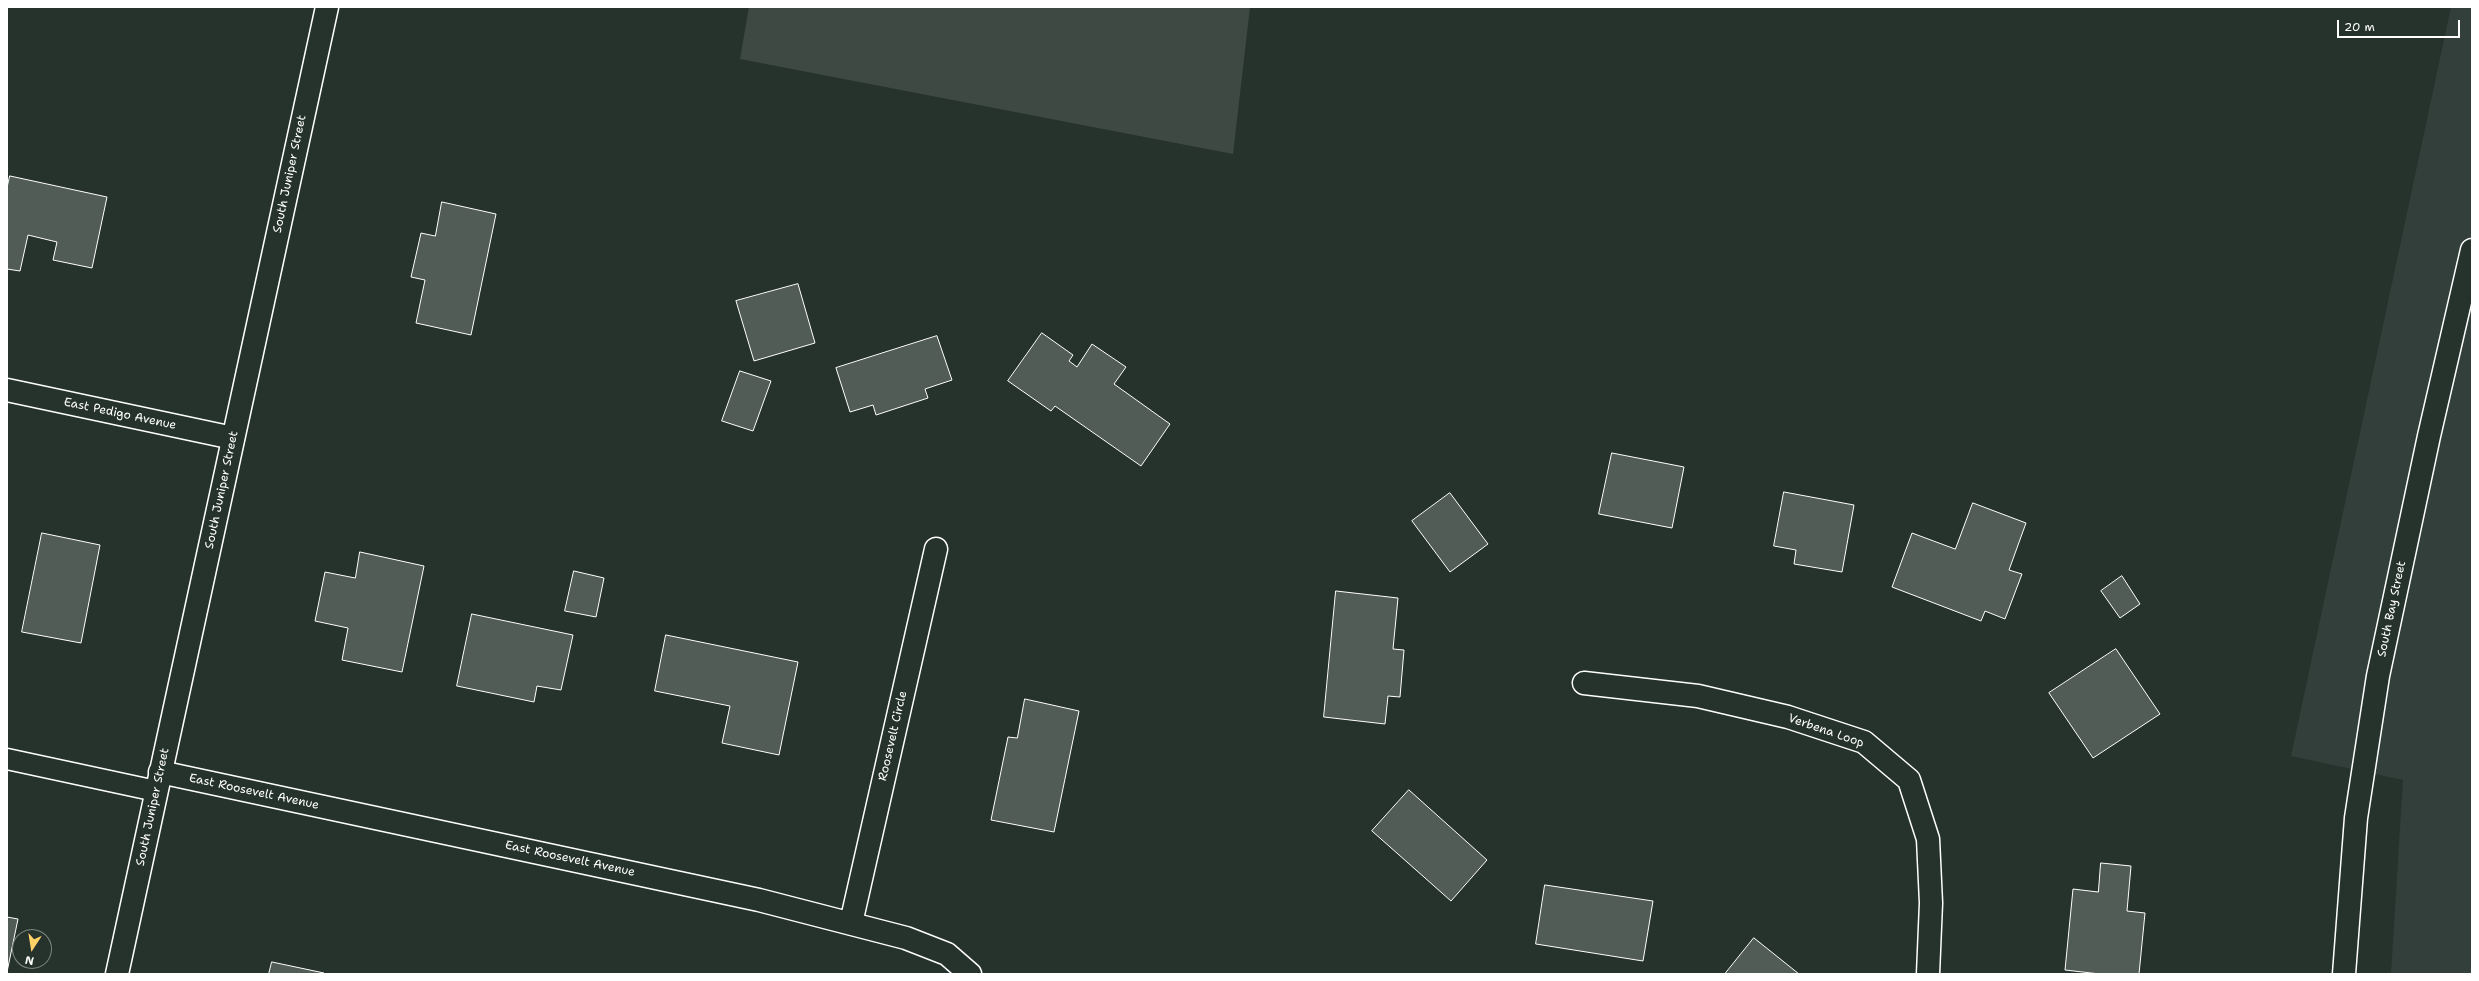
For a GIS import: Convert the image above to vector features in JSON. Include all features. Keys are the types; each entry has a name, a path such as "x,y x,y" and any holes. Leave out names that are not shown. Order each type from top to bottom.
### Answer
{"street":[{"name":"South Juniper Street","path":"117,974 327,7"},
{"name":"South Bay Street","path":"2344,974 2356,818 2378,676 2429,436 2472,250"},
{"name":"East Pedigo Avenue","path":"7,390 233,438"},
{"name":"Roosevelt Circle","path":"851,923 936,549"},
{"name":"Verbena Loop","path":"1584,683 1698,696 1788,717 1864,742 1909,780 1928,839 1931,903 1928,974"},
{"name":"East Roosevelt Avenue","path":"158,781 759,900 906,938 947,954 970,974"}],"lane":[{"path":"7,759 158,781"}],"shaded area":[{"path":"749,7 1250,7 1233,154 740,59"},
{"path":"2451,7 2472,7 2472,974 2391,974 2403,780 2291,756"}],"building":[{"path":"10,176 107,197 92,268 53,260 57,242 28,235 20,271 7,269 7,188"},
{"path":"442,202 496,214 471,335 416,323 425,280 411,277 421,233 435,236"},
{"path":"798,284 815,343 754,361 736,301"},
{"path":"1042,333 1073,355 1069,361 1077,367 1092,344 1126,367 1114,384 1170,424 1141,466 1055,406 1051,411 1008,381"},
{"path":"937,336 952,380 925,389 928,398 876,415 873,405 850,412 836,368"},
{"path":"740,371 771,381 753,431 722,421"},
{"path":"1612,453 1684,467 1672,528 1599,514"},
{"path":"1784,492 1854,505 1842,572 1794,564 1796,550 1774,546"},
{"path":"1450,493 1488,544 1450,572 1412,521"},
{"path":"1973,503 2026,523 2009,570 2022,574 2005,619 1985,611 1981,621 1892,587 1912,533 1955,549"},
{"path":"42,533 100,545 81,643 22,632"},
{"path":"360,552 424,566 402,672 342,660 348,628 315,621 325,572 355,578"},
{"path":"574,571 604,578 596,617 565,611"},
{"path":"2122,576 2140,604 2120,618 2101,591"},
{"path":"1336,591 1398,598 1393,649 1404,650 1400,697 1388,696 1385,724 1324,717"},
{"path":"472,614 573,635 561,690 537,686 534,702 457,686"},
{"path":"666,635 798,662 779,755 722,743 730,706 655,691"},
{"path":"2116,649 2160,714 2093,758 2049,693"},
{"path":"1025,699 1079,711 1054,832 991,820 1008,737 1017,738"},
{"path":"1409,790 1487,860 1451,901 1372,831"},
{"path":"2101,863 2131,866 2127,911 2145,913 2139,974 2100,974 2065,970 2073,889 2098,892"},
{"path":"1545,885 1653,901 1643,961 1536,944"},
{"path":"7,917 18,919 16,929 12,929 12,948 7,972"},
{"path":"1754,938 1799,974 1725,974"},
{"path":"272,962 324,973 269,974"}]}
